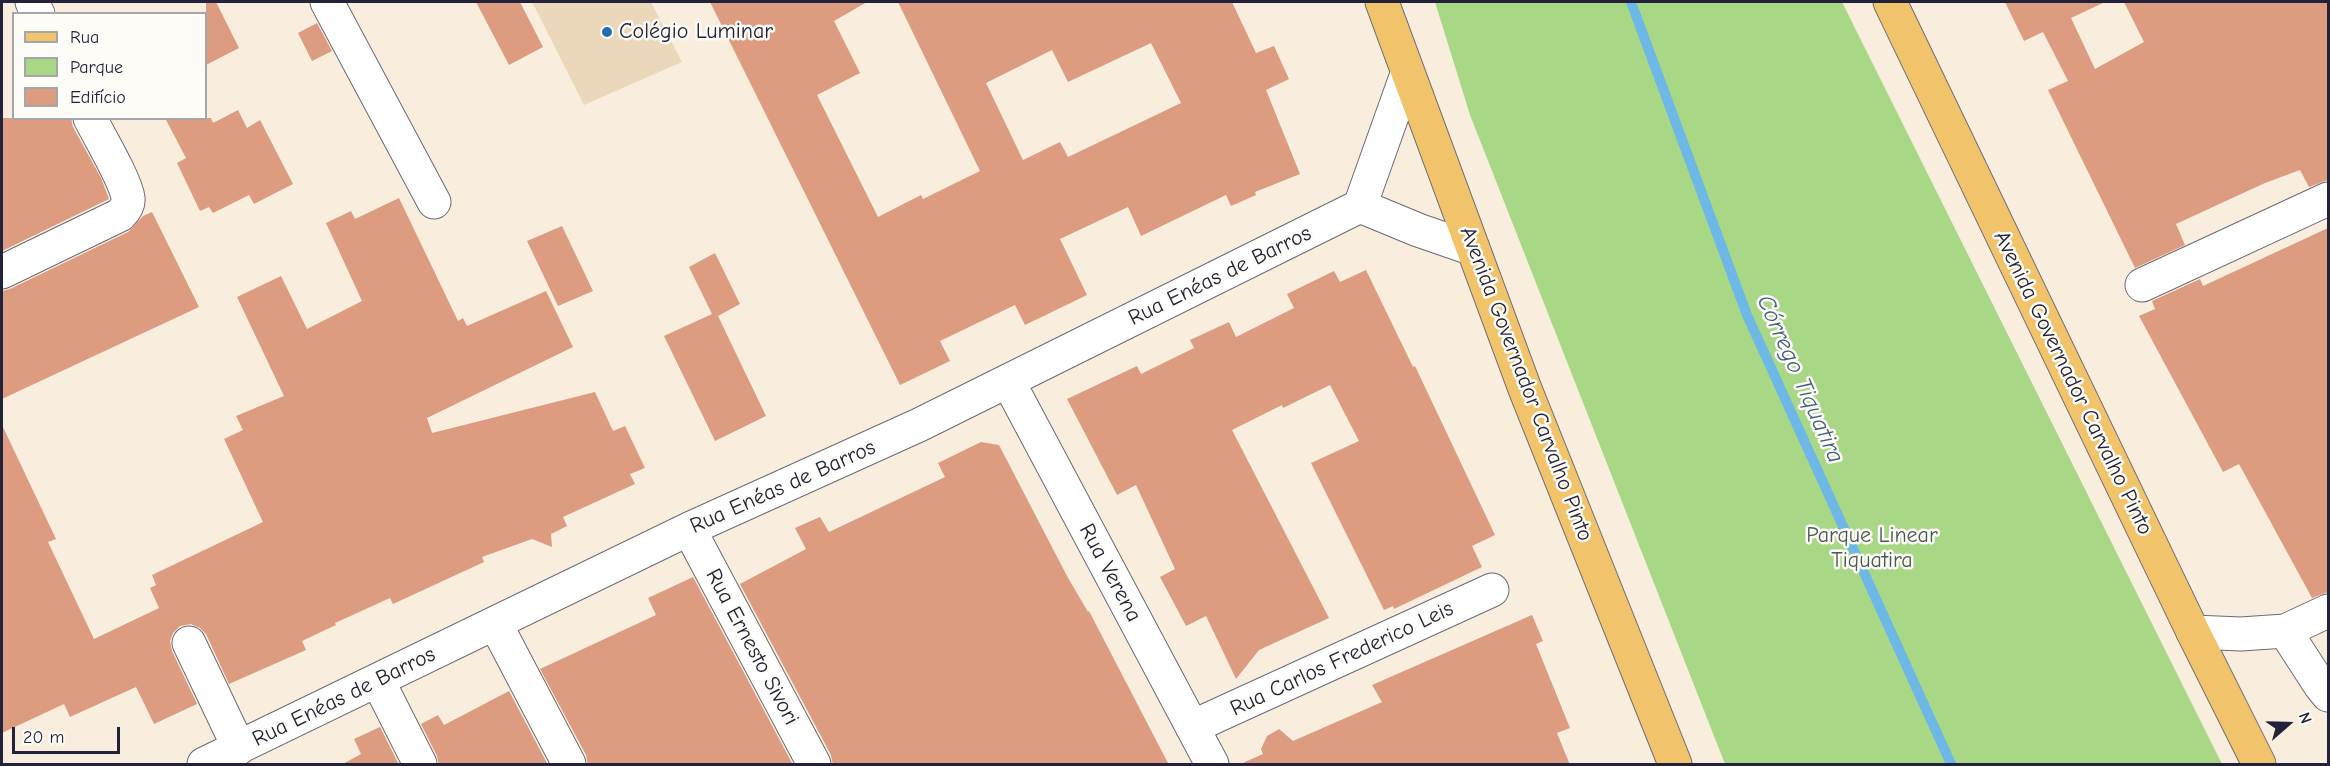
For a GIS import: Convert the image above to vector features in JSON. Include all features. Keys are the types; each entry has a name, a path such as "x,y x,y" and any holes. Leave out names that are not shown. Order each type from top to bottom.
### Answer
{"main road":[{"name":"Avenida Governador Carvalho Pinto","path":"1382,2 1525,389 1675,765"},
{"name":"Avenida Governador Carvalho Pinto","path":"1890,2 2259,765"}],"street":[{"path":"327,2 434,202"},
{"path":"1407,74 1360,206 1418,230 1473,249"},
{"path":"2,272 120,215 126,208 128,199 123,184 91,120"},
{"path":"2142,285 2328,199"},
{"name":"Rua Enéas de Barros","path":"204,765 689,529 908,430 1360,206"},
{"name":"Rua Verena","path":"1008,381 1212,765"},
{"name":"Rua Ernesto Sivori","path":"689,529 814,765"},
{"name":"Rua Carlos Frederico Leis","path":"1192,727 1492,590"},
{"path":"2193,632 2241,634 2285,631 2328,611"},
{"path":"495,623 569,765"},
{"path":"2285,631 2328,695"},
{"path":"189,643 239,748"},
{"path":"378,681 420,765"}],"shaded area":[{"name":"Colégio Luminar","path":"532,2 651,2 682,62 584,105"}],"green space":[{"name":"Parque Linear Tiquatira","path":"1435,2 1842,2 2222,764 1725,764 1470,115"}],"building":[{"path":"206,2 216,2 239,48 207,64 207,12"},
{"path":"476,2 520,2 543,47 509,65"},
{"path":"710,2 867,2 834,21 860,73 817,95 878,217 921,195 923,199 980,171 898,2 1232,2 1256,53 1274,46 1289,79 1266,90 1300,174 1255,192 1256,195 1231,206 1226,195 1141,236 1128,207 1060,239 1087,295 1025,325 1015,305 940,341 950,361 900,385","holes":["1151,43 1181,103 1068,157 1060,142 1023,160 986,83 1052,50 1068,82"]},
{"path":"2005,2 2105,2 2071,18 2095,69 2144,42 2124,2 2328,2 2328,180 2309,187 2300,170 2265,183 2176,224 2185,245 2135,268 2048,90 2068,81 2043,32 2024,41"},
{"path":"317,23 332,51 312,61 298,33"},
{"path":"238,110 247,128 260,120 293,184 254,204 249,195 213,213 209,207 200,211 177,163 186,158 166,120 207,120 211,118 213,123"},
{"path":"2,118 71,120 109,199 2,251"},
{"path":"399,198 458,321 463,318 467,326 546,291 573,347 427,418 432,433 595,392 613,431 625,426 645,468 630,474 635,484 563,517 567,526 551,534 552,547 532,539 482,557 484,562 393,604 390,598 335,623 336,625 302,641 306,650 229,684 206,634 191,624 180,626 173,633 170,641 172,651 197,704 154,724 136,687 70,717 64,704 2,733 2,425 56,539 48,542 94,639 159,608 150,588 156,585 152,575 263,522 224,439 243,430 236,416 284,396 237,297 281,276 307,329 362,301 326,223 351,211 355,219"},
{"path":"152,212 199,307 2,399 2,291 128,232 143,216"},
{"path":"562,226 593,291 558,306 527,241"},
{"path":"2328,228 2328,592 2312,598 2239,464 2223,472 2139,316 2155,309 2152,301 2200,279 2203,286"},
{"path":"715,253 740,304 718,316 766,416 715,441 664,336 712,314 689,267"},
{"path":"1366,270 1413,367 1415,366 1495,535 1472,546 1482,567 1394,609 1393,606 1384,610 1311,463 1359,441 1330,385 1283,408 1282,405 1232,430 1329,618 1259,650 1236,679 1206,616 1186,626 1160,577 1175,569 1136,485 1117,495 1067,399 1137,366 1141,374 1194,348 1190,340 1229,322 1236,337 1294,308 1287,294 1334,271 1340,282"},
{"path":"981,442 999,445 1169,765 833,765 831,755 740,584 806,549 795,528 820,517 829,532 945,477 938,463"},
{"path":"693,577 793,765 588,765 586,755 540,669 656,615 648,598"},
{"path":"1532,615 1543,641 1536,644 1570,728 1557,733 1570,765 1238,765 1263,754 1261,749 1267,736 1279,729 1293,741 1382,702 1372,685"},
{"path":"509,691 548,765 439,765 421,724 438,715 444,725"},
{"path":"380,727 399,765 341,765 361,754 354,739"}],"waterway":[{"name":"Córrego Tiquatira","path":"1631,2 1747,315 1951,764"}],"place":[{"name":"Colégio Luminar","path":"607,32"}]}
